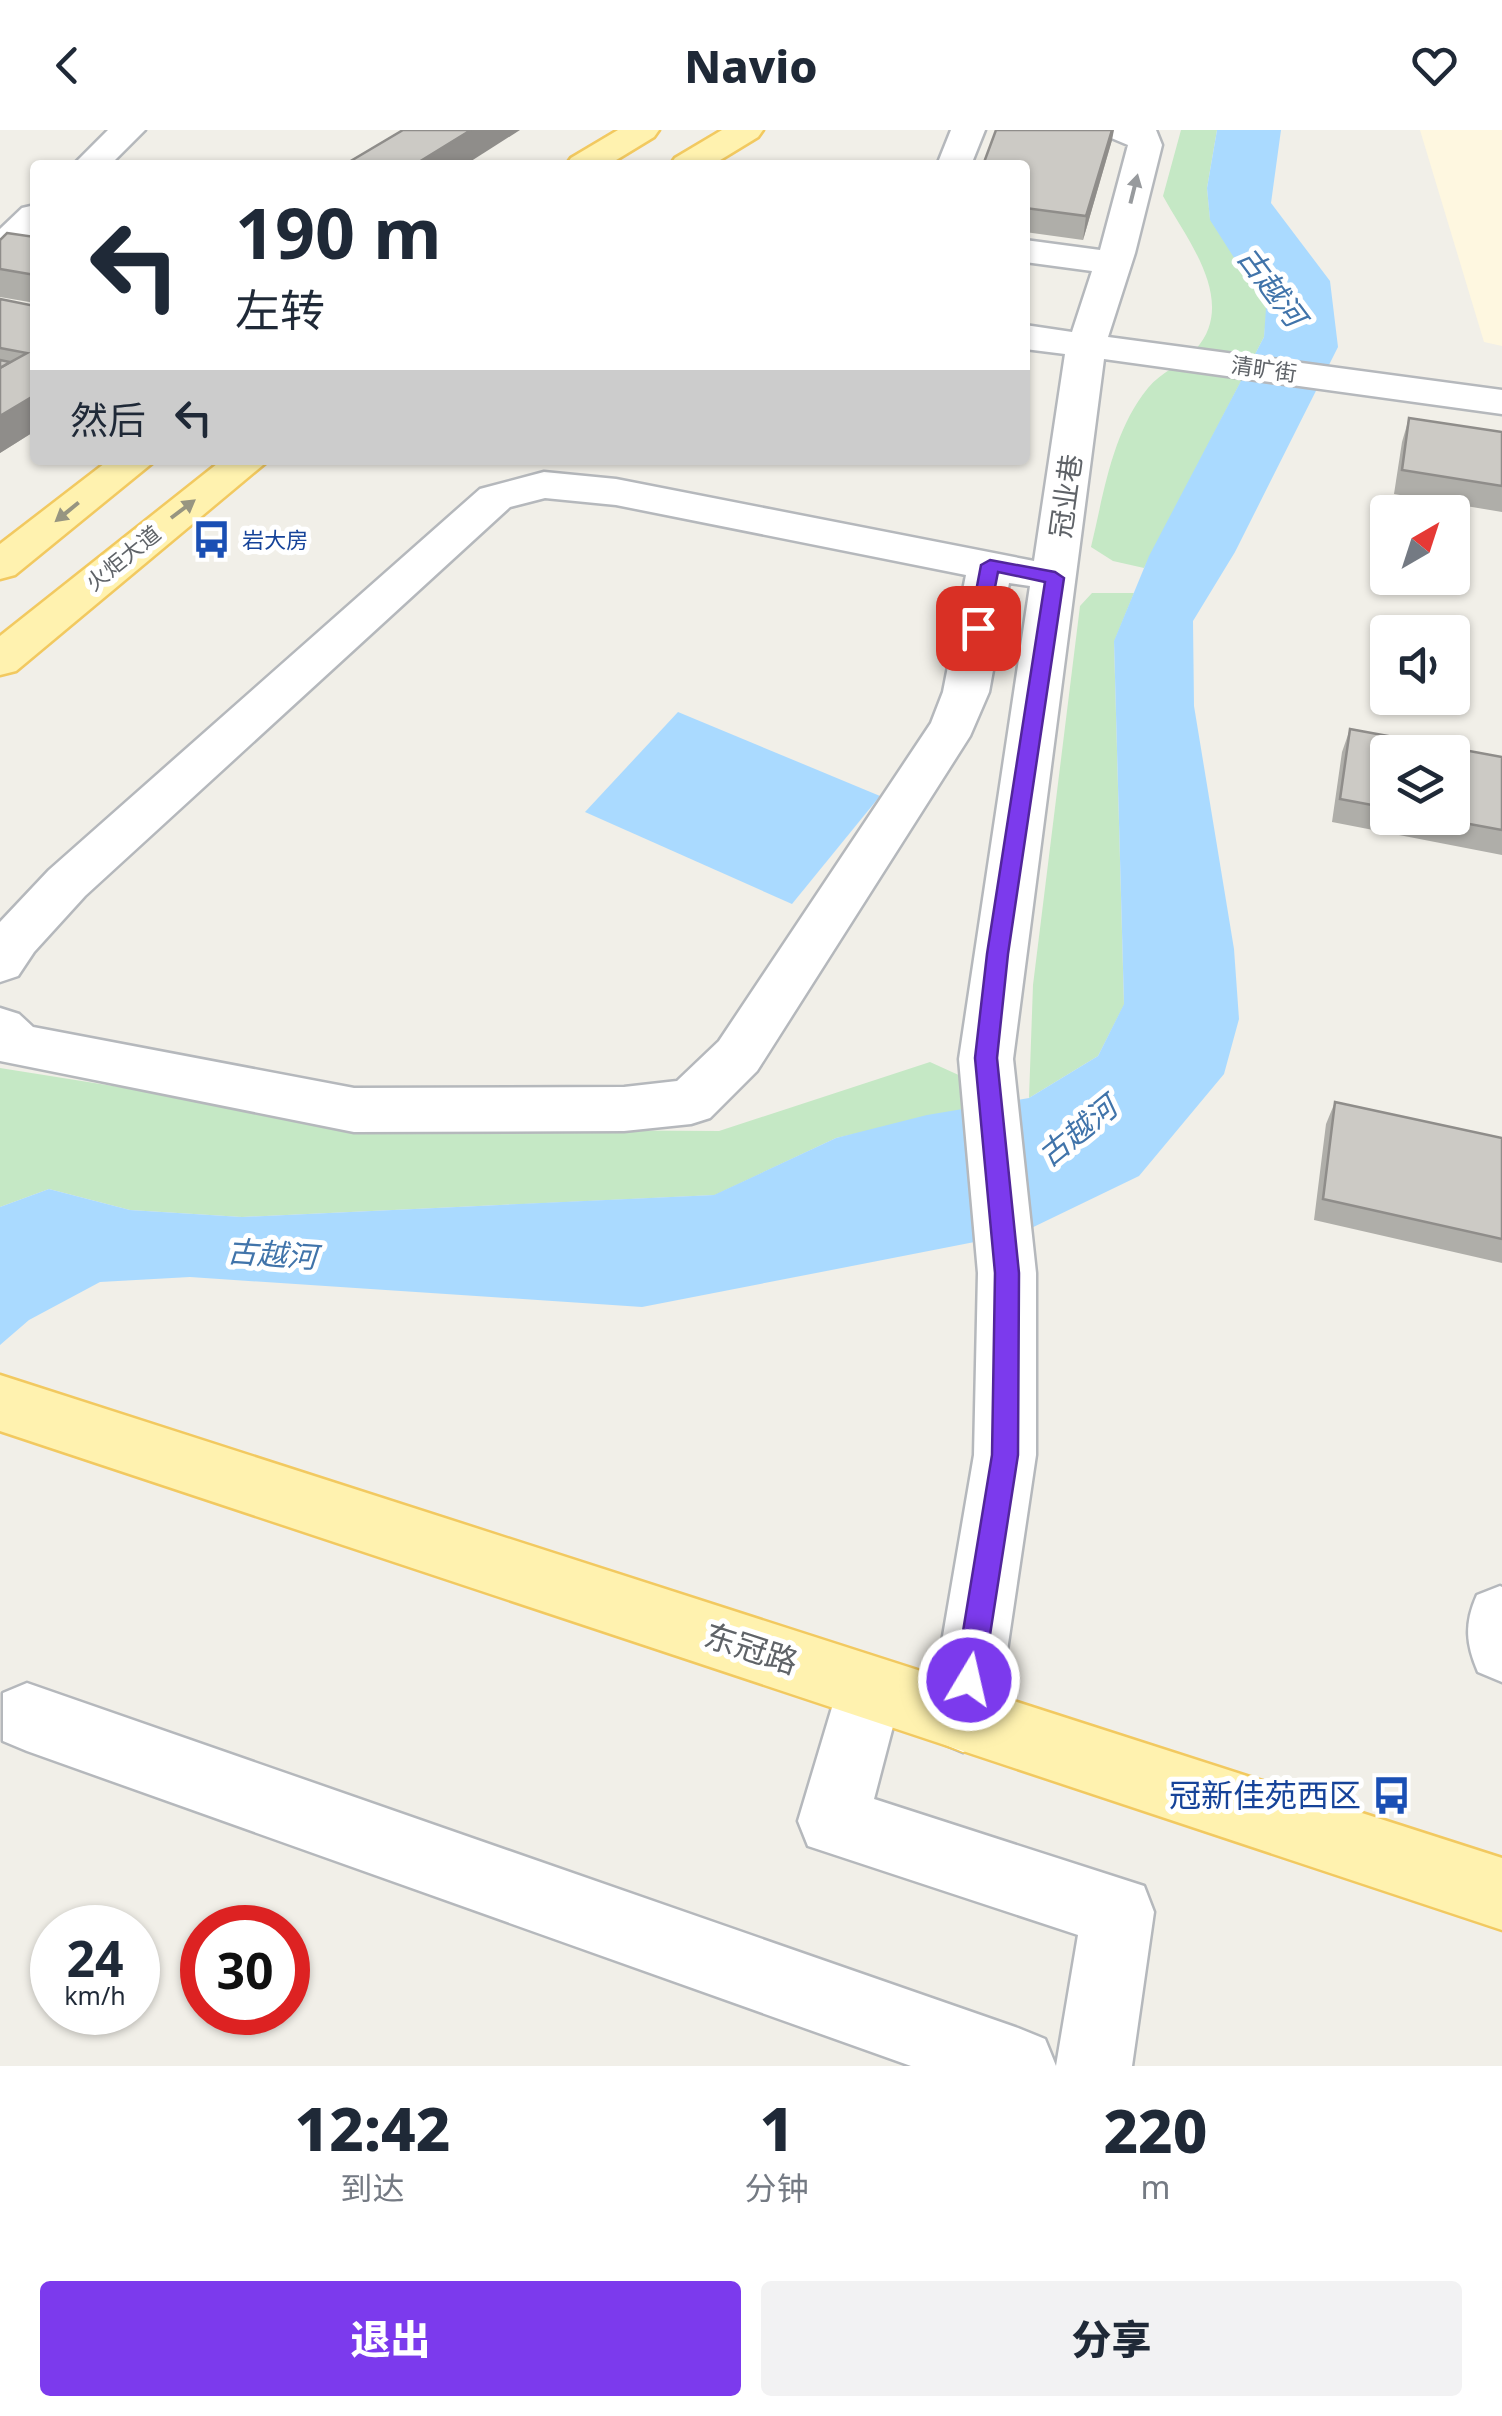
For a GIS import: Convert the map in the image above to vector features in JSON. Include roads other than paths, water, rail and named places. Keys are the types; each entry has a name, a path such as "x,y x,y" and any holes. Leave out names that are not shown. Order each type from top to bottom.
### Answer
{"main road":[{"path":"591,160 642,130"},
{"path":"695,160 746,130"},
{"path":"0,565 129,465"},
{"name":"火炬大道","path":"0,660 172,517 241,465"},
{"name":"东冠路","path":"16,1408 1502,1894"}],"street":[{"path":"95,160 128,130"},
{"path":"956,160 968,130"},
{"name":"冠业巷","path":"964,1718 1005,1455 1007,1273 986,1058 990,1016 1086,346 1114,263 1145,146 1142,135 1121,130"},
{"path":"0,248 30,221"},
{"path":"1030,252 1114,263"},
{"name":"清旷街","path":"1030,339 1502,402"},
{"path":"0,962 16,938 67,883 496,498 544,485 616,492 1055,578"},
{"path":"0,1029 17,1044 354,1110 624,1110 691,1102 738,1056 953,725 966,692 990,565"},
{"path":"868,1688 833,1821 1118,1912 1094,2066"},
{"path":"27,1717 1018,2066"}],"water":[{"name":"古越河","path":"1217,130 1281,130 1271,203 1330,281 1338,347 1235,552 1193,621 1194,706 1234,949 1239,1019 1224,1074 1139,1176 1021,1233 642,1307 190,1277 100,1282 29,1320 0,1345 0,1207 49,1189 130,1210 242,1217 714,1195 836,1138 927,1115 1029,1098 1098,1056 1124,1004 1114,641 1149,556 1264,337 1266,308 1210,220 1207,188"},
{"path":"678,712 880,796 792,904 585,812"}],"place":[{"name":"岩大房","path":"212,540"},
{"name":"冠新佳苑西区","path":"1391,1796"}]}
